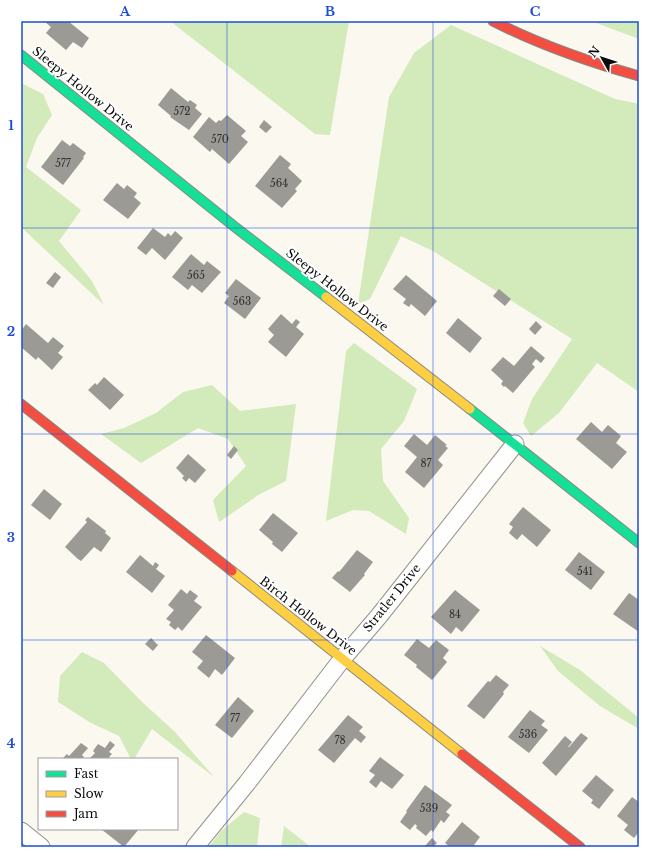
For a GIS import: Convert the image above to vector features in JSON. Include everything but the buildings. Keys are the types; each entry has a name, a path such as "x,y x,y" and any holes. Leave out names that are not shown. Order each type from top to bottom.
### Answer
{"street":[{"path":"493,21 512,32 555,49 639,76"},
{"name":"Sleepy Hollow Drive","path":"21,55 235,227 515,444 639,543"},
{"name":"Birch Hollow Drive","path":"21,404 580,847"},
{"name":"Stratler Drive","path":"195,847 247,783 343,658 384,610 515,444"},
{"path":"21,831 41,847"}],"green space":[{"path":"170,21 349,21 330,135 315,134"},
{"path":"591,21 639,21 639,39"},
{"path":"451,25 615,99 639,104 639,392 597,363 559,413 531,436 523,423 532,399 572,339 433,251 401,236 370,299 358,304 389,97 414,53"},
{"path":"21,83 43,94 52,115 37,138 26,167 81,210 59,241 92,281 104,305 21,227"},
{"path":"354,343 417,389 404,421 381,449 383,481 409,518 406,534 369,511 353,510 326,521 346,351"},
{"path":"212,385 240,411 296,404 286,481 260,494 219,522 213,500 246,466 228,439 198,428 141,463 101,434 124,428 156,413 183,392"},
{"path":"540,646 580,670 639,718 639,729 600,706 558,671"},
{"path":"82,652 104,663 142,702 174,731 214,777 152,729 135,758 130,758 119,736 91,723 58,702 60,676"},
{"path":"244,812 260,818 257,847 209,847 221,831"},
{"path":"284,826 311,847 281,847"}],"traffic: fast":[{"path":"21,55 235,227 326,297"},
{"path":"470,409 639,543"}],"traffic: slow":[{"path":"326,297 470,409"},
{"path":"232,571 462,754"}],"traffic: jam":[{"path":"493,21 529,38 565,52 639,76"},
{"path":"21,404 232,571"},
{"path":"462,754 580,847"}]}
